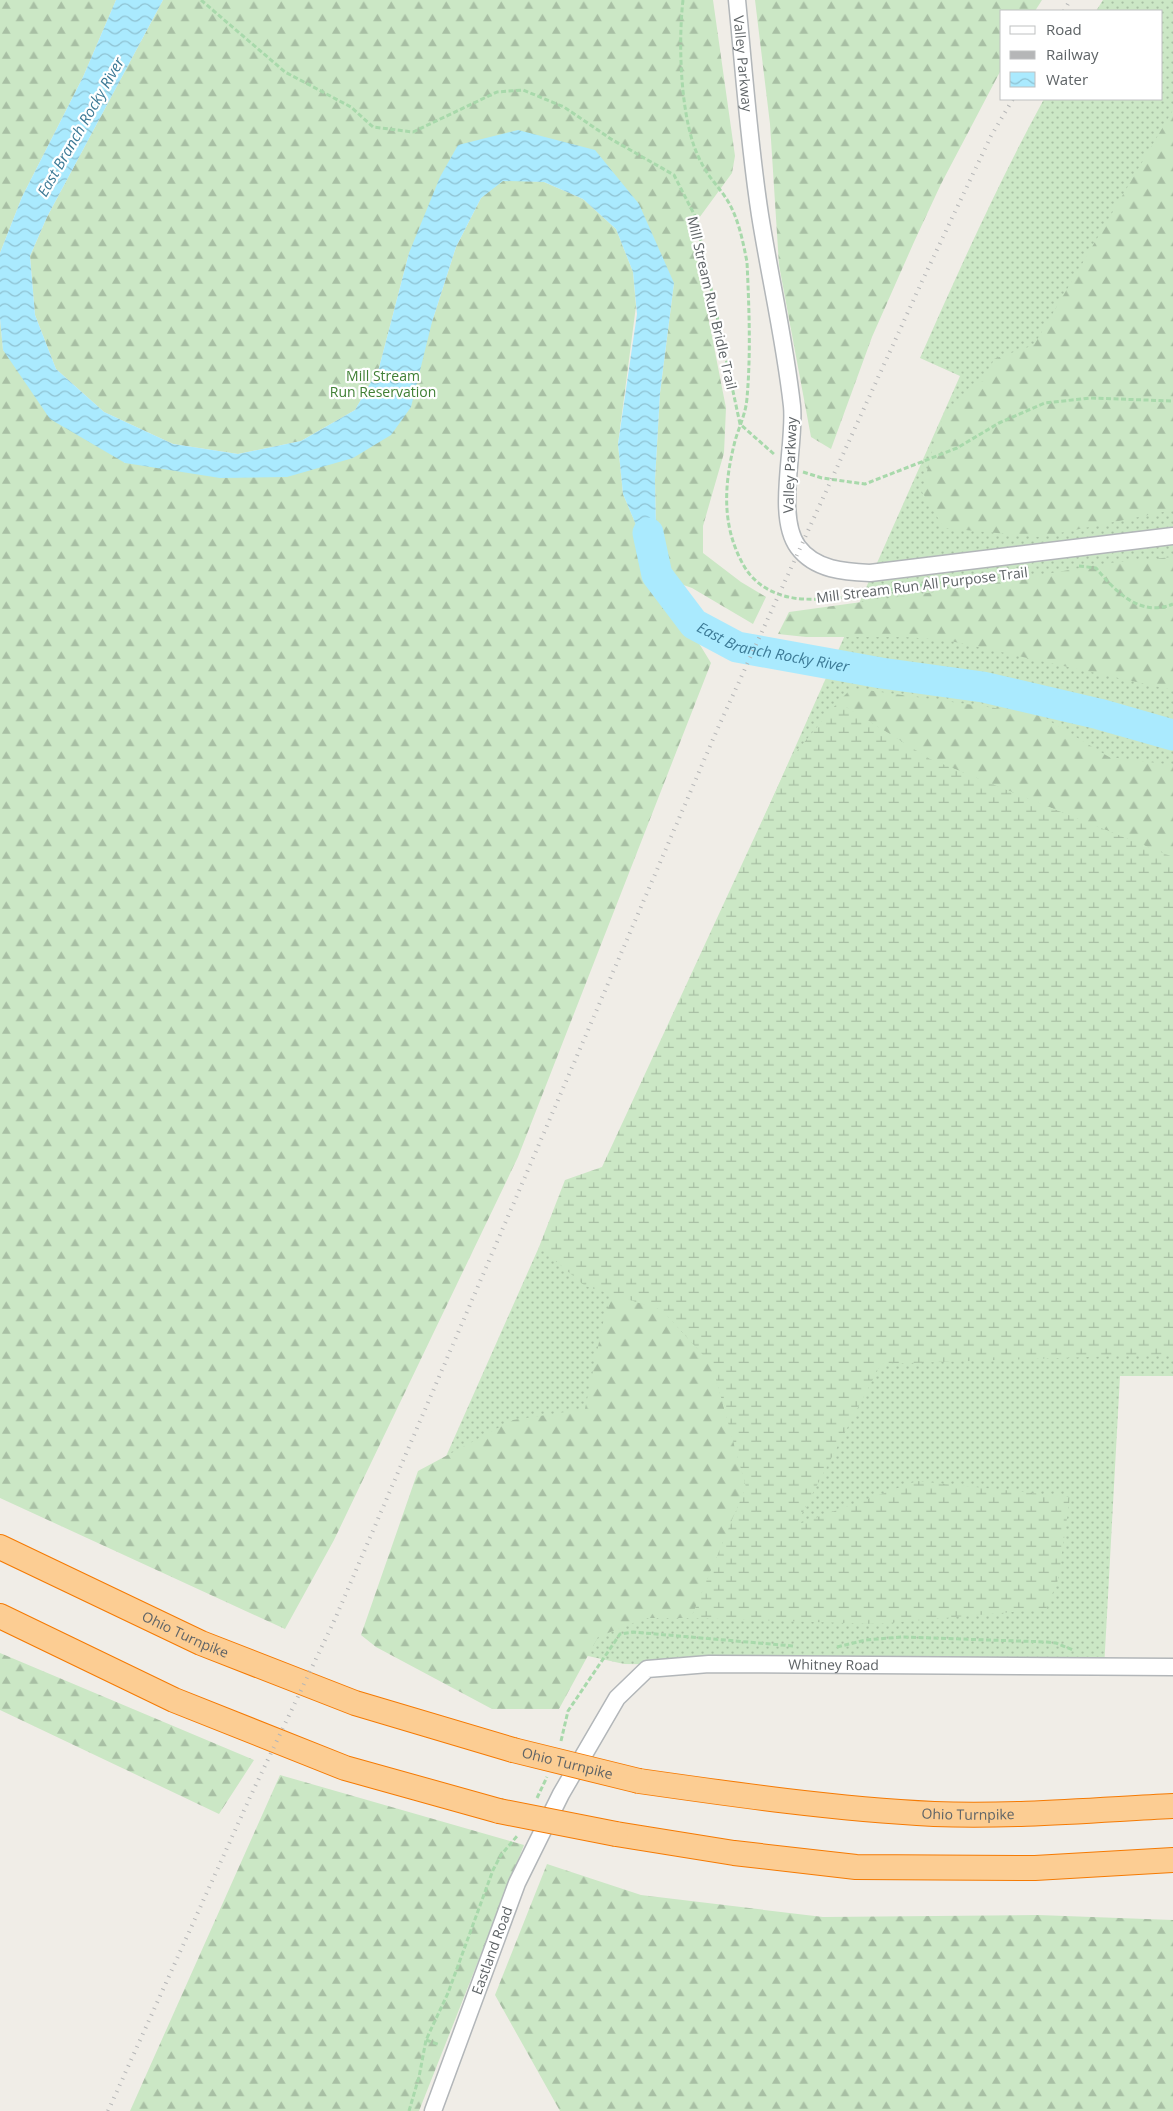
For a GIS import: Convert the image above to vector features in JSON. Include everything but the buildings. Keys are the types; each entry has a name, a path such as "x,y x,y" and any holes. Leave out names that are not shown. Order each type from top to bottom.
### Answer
{"highway":[{"name":"Ohio Turnpike","path":"0,1547 201,1643 355,1703 513,1750 639,1781 772,1799 934,1814 1061,1812 1173,1806"},
{"path":"0,1616 174,1700 336,1765 499,1811 616,1834 734,1854 856,1867 1034,1868 1173,1860"}],"street":[{"name":"Valley Parkway","path":"737,0 760,213 792,407 788,515 790,530 798,547 812,561 842,572 870,574 1173,536"},
{"name":"Whitney Road","path":"561,1794 617,1698 647,1669 709,1664 1173,1667"},
{"name":"Eastland Road","path":"433,2111 517,1883 561,1794"}],"path":[{"name":"Mill Stream Run Bridle Trail","path":"202,0 285,72 351,107 373,127 413,132 497,92 523,90 564,107 611,139 674,175 696,218 740,424"},
{"name":"Mill Stream Run All Purpose Trail","path":"683,0 681,46 692,138 702,164 730,205 741,233 747,262 747,400 740,424 727,488 727,520 731,538 748,572 758,583 771,592 787,598 824,599 1036,571"},
{"path":"740,424 789,468 822,478 865,484 957,448 999,423 1045,403 1090,398 1173,401"},
{"path":"1071,567 1089,565 1096,568 1111,586 1135,604 1152,607 1173,604"},
{"path":"560,1746 568,1711 620,1634 641,1632 794,1647"},
{"path":"834,1648 866,1640 902,1637 1056,1642 1076,1651"},
{"path":"535,1802 550,1770"},
{"path":"409,2111 419,2077 426,2040 448,1993 496,1862 521,1828"}],"green space":[{"path":"0,0 116,0 83,77 22,197 0,253"},
{"name":"Mill Stream Run Reservation","path":"163,0 713,0 735,156 732,173 691,229 726,408 724,453 703,526 703,553 741,582 766,597 753,624 692,588 658,576 711,663 518,1157 334,1540 285,1629 0,1498 0,318 3,350 125,463 353,458 432,322 456,247 481,198 503,180 544,182 583,199 616,229 633,272 636,306 618,444 623,494 657,574 655,480 660,393 674,283 518,130 409,253 379,368 355,410 301,441 238,454 173,444 104,412 56,369 35,315 30,256 47,217"},
{"path":"755,0 1042,0 1036,10 1000,10 1000,72 941,184 914,242 872,337 831,449 811,437 779,265 770,124"},
{"path":"1103,0 1173,0 1173,1376 1120,1376 1104,1669 624,1664 570,1652 384,1596 539,1247 568,1259 960,376 920,358 979,227 1027,131 1043,100 1163,100 1163,10 1097,10"},
{"path":"1173,110 1173,510 1040,537 944,528 922,492 938,426 973,383 984,381 994,359 1034,345"},
{"path":"1173,557 1173,690 946,640 905,637 806,637 778,634 789,612 978,586 1109,563"},
{"path":"852,688 1038,714 1109,757 1173,765 1173,857 930,759 838,702"},
{"path":"838,702 930,759 1173,857 1173,1354 881,1364 796,1525 917,1481 1070,1497 1058,1580 1046,1609 877,1624 691,1618 746,1487 712,1365 662,1310 585,1286 539,1247 565,1180 602,1167 791,758"},
{"path":"613,1294 662,1310 712,1365 746,1487 691,1618 646,1618 598,1637 559,1709 492,1709 376,1647 361,1635 418,1471 513,1420 585,1409 603,1323"},
{"path":"0,1653 254,1760 219,1814 0,1710"},
{"path":"280,1775 524,1845 419,2111 130,2111"},
{"path":"547,1864 641,1895 823,1917 1038,1915 1173,1920 1173,2111 560,2111 495,1995"}],"water":[{"path":"116,0 163,0 47,217 30,256 35,315 56,369 104,412 173,444 238,454 301,441 355,410 379,368 409,253 440,177 458,145 518,130 595,150 639,204 674,283 660,393 655,480 657,575 623,494 618,444 637,314 633,272 616,229 583,199 544,182 503,181 481,198 456,247 432,322 411,407 391,435 353,458 287,477 220,478 125,463 50,419 3,350 0,318 0,253 22,197 83,77"}],"waterway":[{"name":"East Branch Rocky River","path":"648,533 657,575 694,624 737,647 881,673 983,687 1099,714 1173,735"}],"railway":[{"path":"1065,10 1070,0"},
{"path":"108,2111 251,1795 335,1619 717,730 924,277 991,136 1012,100"}]}
